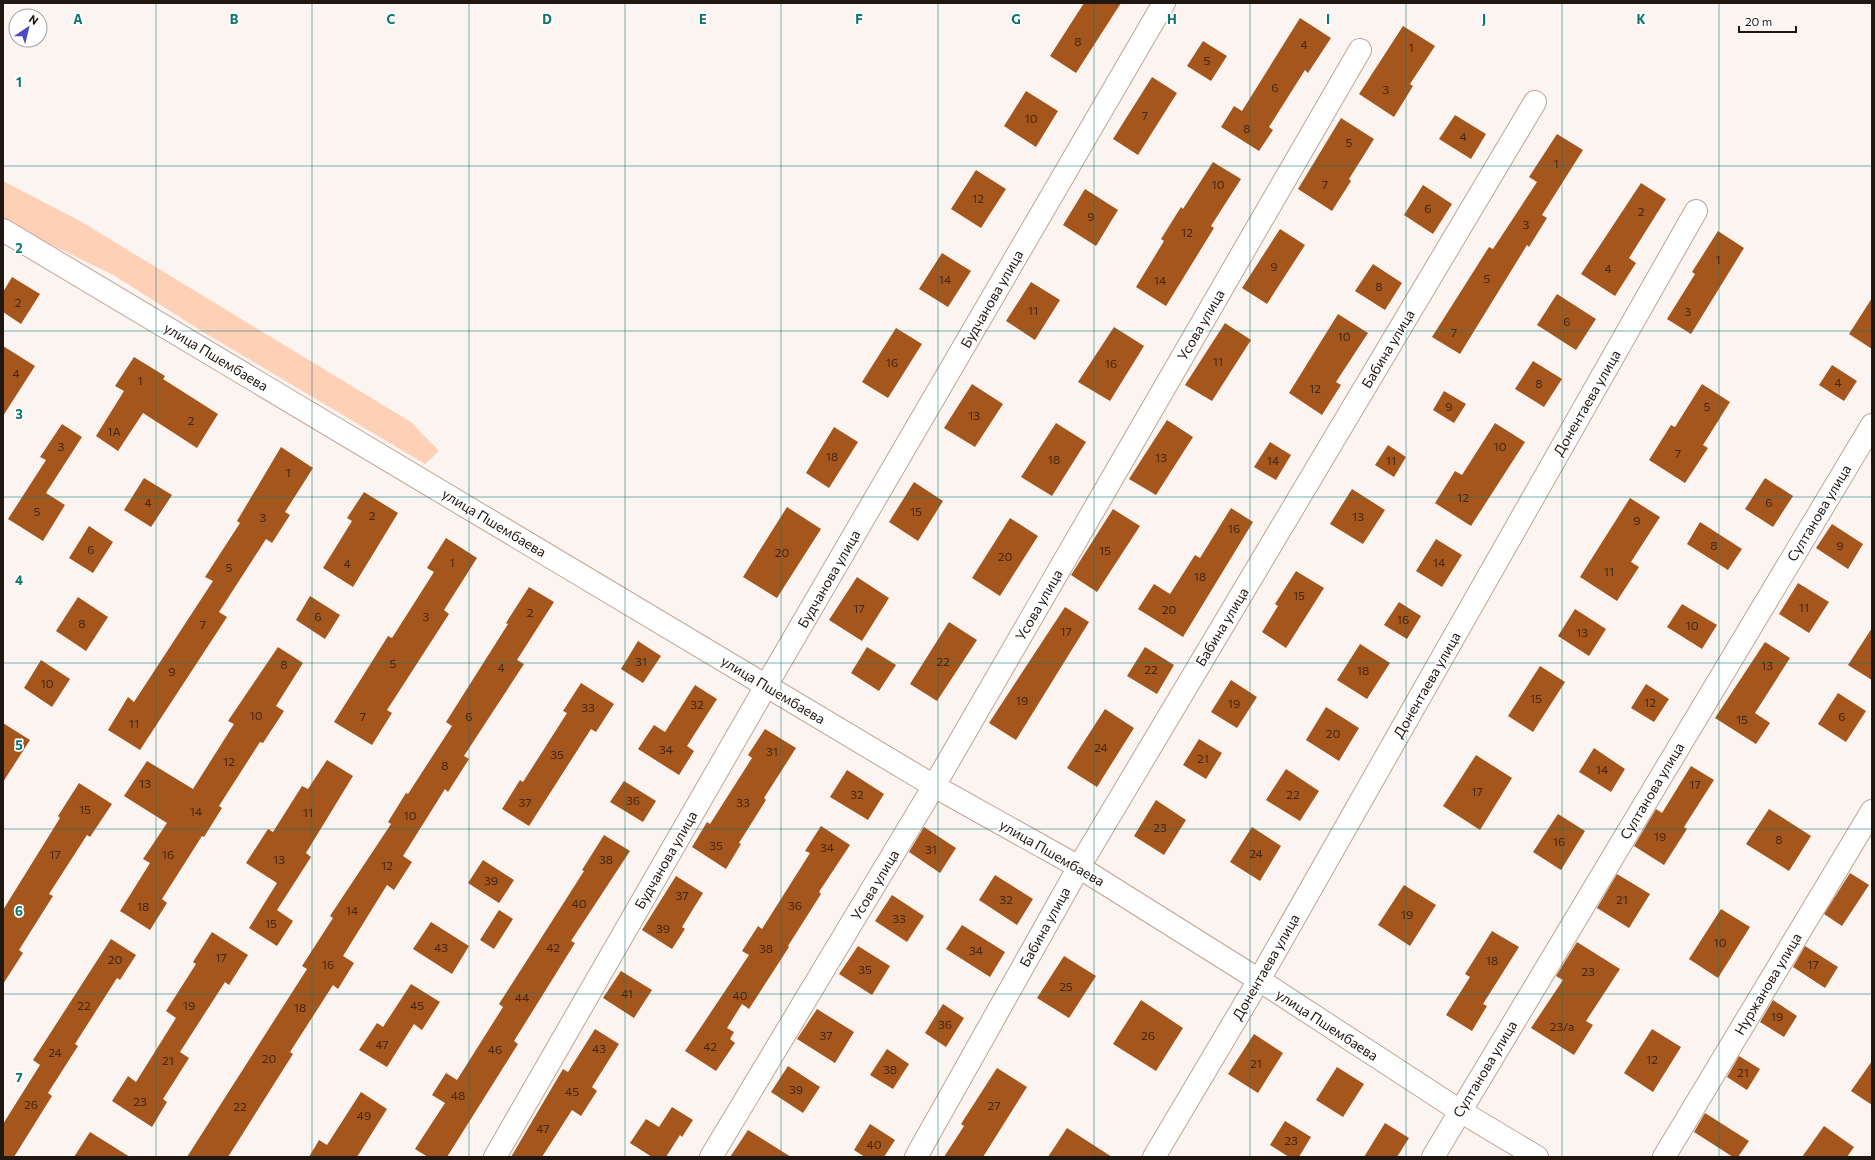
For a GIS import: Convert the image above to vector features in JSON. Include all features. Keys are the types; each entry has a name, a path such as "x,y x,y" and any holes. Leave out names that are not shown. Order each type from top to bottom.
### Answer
{"street":[{"name":"Будчанова улица","path":"495,1157 766,686 1164,3"},
{"name":"Усова улица","path":"711,1157 934,786 1360,50"},
{"name":"Бабина улица","path":"916,1157 1079,867 1535,102"},
{"name":"Донентаева улица","path":"1154,1157 1259,980 1696,211"},
{"name":"улица Пшембаева","path":"3,230 934,786 1079,867 1259,980 1460,1112 1537,1157"},
{"name":"Султанова улица","path":"1433,1157 1872,425"},
{"name":"Нуржанова улица","path":"1664,1157 1872,811"}],"shaded area":[{"path":"3,181 80,221 411,422 439,451 425,464 203,332 115,276 3,221"}],"building":[{"path":"1084,3 1121,3 1076,73 1050,56"},
{"path":"1300,18 1331,38 1308,73 1305,70 1269,127 1273,130 1259,151 1221,127 1234,106 1242,111"},
{"path":"1403,26 1435,46 1410,84 1413,86 1394,117 1359,94"},
{"path":"1203,41 1227,56 1211,81 1187,66"},
{"path":"1152,77 1177,93 1138,155 1113,139"},
{"path":"1026,91 1058,111 1036,147 1004,126"},
{"path":"1455,115 1486,134 1471,159 1439,139"},
{"path":"1341,118 1374,139 1349,179 1351,181 1332,211 1298,189"},
{"path":"1557,134 1583,150 1542,215 1547,218 1529,247 1527,245 1460,354 1432,337 1489,247 1493,249 1537,182 1529,177"},
{"path":"1213,162 1241,179 1211,226 1214,228 1166,306 1136,287 1164,241 1161,239 1181,207 1183,209"},
{"path":"976,170 1006,189 981,228 951,209"},
{"path":"1641,183 1666,199 1629,258 1636,263 1615,296 1581,274"},
{"path":"1423,185 1452,204 1433,234 1404,215"},
{"path":"1085,189 1118,210 1096,246 1063,225"},
{"path":"1280,229 1305,245 1267,304 1242,288"},
{"path":"1718,231 1744,248 1691,334 1667,319 1695,274 1692,272"},
{"path":"942,253 971,271 948,307 919,289"},
{"path":"1373,264 1402,283 1385,310 1355,291"},
{"path":"12,277 40,294 21,324 3,312 3,292"},
{"path":"1031,282 1060,300 1035,340 1006,321"},
{"path":"1557,294 1596,319 1576,350 1537,325"},
{"path":"1872,298 1872,349 1849,334"},
{"path":"1338,314 1368,333 1336,382 1341,385 1322,415 1289,393"},
{"path":"1225,323 1251,340 1212,401 1185,385"},
{"path":"1114,327 1144,346 1110,401 1078,382"},
{"path":"896,328 922,344 888,398 862,382"},
{"path":"3,346 35,366 3,416"},
{"path":"134,357 165,376 163,379 218,414 197,448 143,413 118,451 96,436 124,391 115,386"},
{"path":"1533,361 1562,379 1544,407 1515,389"},
{"path":"1832,365 1857,381 1844,401 1819,385"},
{"path":"972,384 1003,404 975,447 944,428"},
{"path":"1702,384 1730,402 1703,445 1708,448 1685,483 1649,460 1671,425 1675,427"},
{"path":"1444,391 1466,404 1454,423 1433,410"},
{"path":"1167,420 1193,437 1156,495 1129,479"},
{"path":"1056,423 1086,442 1052,496 1021,477"},
{"path":"1495,423 1525,442 1471,526 1435,503 1455,471 1462,475"},
{"path":"62,424 82,437 46,493 65,505 43,541 8,519 46,460 40,457"},
{"path":"834,427 858,442 829,488 806,473"},
{"path":"1270,442 1291,455 1276,480 1254,467"},
{"path":"1388,445 1406,457 1394,477 1375,465"},
{"path":"281,447 313,468 285,512 290,515 272,543 266,539 219,612 227,617 140,750 108,730 128,697 134,702 213,581 205,577 240,523 237,521"},
{"path":"144,478 172,495 151,527 124,510"},
{"path":"1765,478 1793,496 1773,527 1745,509"},
{"path":"914,482 943,501 918,541 889,522"},
{"path":"1352,489 1385,510 1363,544 1330,524"},
{"path":"364,492 398,513 353,587 323,568 352,521 347,518"},
{"path":"1630,498 1660,517 1631,562 1639,567 1617,601 1580,577"},
{"path":"787,507 821,529 777,598 743,577"},
{"path":"1231,508 1253,522 1183,637 1138,609 1154,584 1170,594 1195,555 1200,558"},
{"path":"1113,509 1140,526 1097,592 1071,575"},
{"path":"1010,518 1038,536 1000,596 972,578"},
{"path":"1700,522 1742,549 1728,570 1687,544"},
{"path":"1832,524 1863,544 1848,569 1816,548"},
{"path":"89,526 113,542 93,573 69,558"},
{"path":"446,538 477,558 444,610 449,614 387,710 392,713 372,745 334,722 388,636 392,638 434,572 427,568"},
{"path":"1436,539 1462,555 1442,587 1416,571"},
{"path":"1296,571 1324,588 1286,648 1262,632 1278,606 1275,604"},
{"path":"857,577 889,598 862,641 829,620"},
{"path":"1798,583 1829,602 1809,633 1779,614"},
{"path":"529,587 554,602 517,660 524,664 464,756 469,759 448,792 445,789 403,856 412,862 394,890 387,885 343,956 354,963 338,989 333,985 290,1052 293,1054 228,1157 187,1157 307,969 302,966 333,918 330,916 391,824 388,822 406,793 408,794 452,726 446,722 508,624 506,623"},
{"path":"310,596 340,615 325,639 296,620"},
{"path":"78,597 108,617 86,651 56,631"},
{"path":"1399,602 1421,616 1407,639 1384,625"},
{"path":"1682,604 1717,625 1702,649 1667,627"},
{"path":"1065,607 1089,622 1016,740 989,723"},
{"path":"1575,609 1606,629 1589,656 1558,636"},
{"path":"949,622 977,640 937,701 910,684"},
{"path":"1872,628 1872,680 1848,665"},
{"path":"638,641 661,656 643,683 621,669"},
{"path":"1765,642 1790,658 1755,713 1770,723 1756,744 1715,718"},
{"path":"1360,644 1390,663 1367,699 1337,680"},
{"path":"278,647 303,663 276,706 284,711 263,743 260,742 219,806 222,808 204,837 202,836 162,899 167,903 150,930 120,911 150,863 143,859 167,823 124,796 147,761 193,789 234,724 228,721"},
{"path":"867,647 896,665 879,691 851,673"},
{"path":"1145,647 1174,665 1157,694 1127,676"},
{"path":"41,660 70,679 52,707 24,688"},
{"path":"1540,666 1565,682 1533,732 1508,716"},
{"path":"1231,680 1257,697 1237,728 1211,712"},
{"path":"581,683 614,704 596,732 591,729 529,826 502,809 520,780 523,782 567,713 563,711"},
{"path":"1646,684 1669,699 1654,722 1631,708"},
{"path":"695,685 717,699 687,746 694,751 679,775 638,749 654,725 665,732"},
{"path":"1838,693 1866,711 1846,742 1818,724"},
{"path":"1326,707 1359,728 1339,761 1306,740"},
{"path":"1105,709 1134,728 1097,787 1067,768"},
{"path":"3,723 30,740 3,782"},
{"path":"765,729 796,748 764,798 766,800 739,843 741,844 726,869 692,847 707,822 710,824 752,758 748,755"},
{"path":"1199,739 1222,753 1206,779 1183,765"},
{"path":"1594,748 1625,769 1611,792 1579,772"},
{"path":"1476,755 1512,778 1480,830 1443,806"},
{"path":"327,760 353,776 306,853 311,857 277,910 293,921 277,946 249,928 277,883 246,863 268,829 273,832 302,786 308,789"},
{"path":"1691,766 1714,780 1684,827 1687,829 1664,865 1634,846 1656,809 1662,813"},
{"path":"1286,769 1319,791 1300,821 1266,800"},
{"path":"847,770 884,794 868,820 830,797"},
{"path":"624,781 656,801 643,822 610,802"},
{"path":"79,783 112,804 90,837 87,835 49,894 53,896 19,950 23,953 3,984 3,910 60,818 58,816"},
{"path":"1156,800 1186,820 1164,855 1134,836"},
{"path":"1769,809 1811,836 1789,871 1746,844"},
{"path":"1558,814 1585,831 1561,870 1533,852"},
{"path":"821,826 850,845 819,892 821,894 749,1009 742,1004 727,1028 734,1032 730,1039 735,1043 716,1071 685,1051 749,955 742,951 758,926 762,929 810,853 805,851"},
{"path":"924,827 956,848 940,873 909,852"},
{"path":"1252,827 1281,846 1260,881 1230,862"},
{"path":"604,835 630,851 571,941 575,943 514,1041 518,1044 447,1157 428,1157 415,1149 445,1103 432,1095 446,1073 457,1080 503,1007 499,1004 584,871 582,870"},
{"path":"483,860 514,880 499,903 468,883"},
{"path":"1850,873 1869,885 1842,926 1824,914"},
{"path":"1617,874 1650,894 1629,928 1597,908"},
{"path":"995,875 1033,899 1017,925 979,900"},
{"path":"676,876 703,893 682,927 685,929 672,949 642,930"},
{"path":"1404,885 1436,905 1410,946 1378,925"},
{"path":"892,895 924,916 907,942 875,921"},
{"path":"1721,909 1750,927 1718,978 1689,959"},
{"path":"499,910 513,919 494,949 480,940"},
{"path":"431,922 469,946 452,974 413,949"},
{"path":"962,925 1005,952 990,977 946,949"},
{"path":"1492,931 1519,947 1483,1004 1487,1006 1472,1031 1446,1015 1470,977 1465,974"},
{"path":"212,932 248,955 229,985 225,982 180,1052 189,1058 163,1099 167,1102 152,1127 112,1101 128,1076 136,1082 176,1018 166,1011 196,964 193,962"},
{"path":"111,939 136,955 120,980 117,978 75,1044 78,1046 48,1093 52,1096 14,1157 3,1157 3,1124 40,1065 33,1060"},
{"path":"1577,942 1620,969 1586,1021 1593,1025 1574,1055 1531,1028 1563,980 1556,976"},
{"path":"858,946 890,966 872,995 839,974"},
{"path":"1805,946 1838,967 1825,988 1793,967"},
{"path":"1064,956 1096,976 1069,1018 1037,998"},
{"path":"621,971 652,990 634,1018 603,998"},
{"path":"411,984 440,1002 422,1030 414,1024 387,1067 359,1050 377,1023 383,1027"},
{"path":"1141,1000 1183,1028 1156,1071 1113,1044"},
{"path":"1773,1000 1797,1016 1784,1037 1760,1022"},
{"path":"943,1004 964,1018 946,1047 925,1033"},
{"path":"817,1009 854,1032 835,1063 797,1039"},
{"path":"595,1029 619,1044 592,1087 597,1091 581,1116 572,1110 542,1157 511,1157 563,1069 568,1072"},
{"path":"1652,1029 1681,1047 1653,1092 1624,1073"},
{"path":"1254,1034 1283,1053 1258,1093 1228,1074"},
{"path":"887,1049 909,1064 893,1089 870,1075"},
{"path":"1739,1056 1760,1069 1747,1090 1727,1077"},
{"path":"1872,1061 1872,1105 1851,1091"},
{"path":"788,1066 820,1087 803,1113 771,1092"},
{"path":"1337,1067 1364,1084 1343,1117 1316,1100"},
{"path":"997,1068 1027,1087 983,1157 944,1157 964,1126 961,1124"},
{"path":"361,1092 387,1109 357,1157 309,1157 319,1140 327,1145"},
{"path":"672,1107 693,1120 682,1137 680,1135 666,1157 652,1157 630,1143 646,1119 659,1127"},
{"path":"1705,1113 1749,1141 1738,1157 1733,1157 1694,1132"},
{"path":"1285,1121 1311,1137 1299,1157 1289,1157 1270,1145"},
{"path":"1385,1123 1409,1138 1397,1157 1364,1157"},
{"path":"870,1124 895,1140 884,1157 865,1157 854,1150"},
{"path":"1824,1126 1854,1147 1847,1157 1802,1157"},
{"path":"1067,1128 1112,1157 1048,1157"},
{"path":"748,1130 791,1157 730,1157"},
{"path":"90,1132 130,1157 74,1157"}]}
